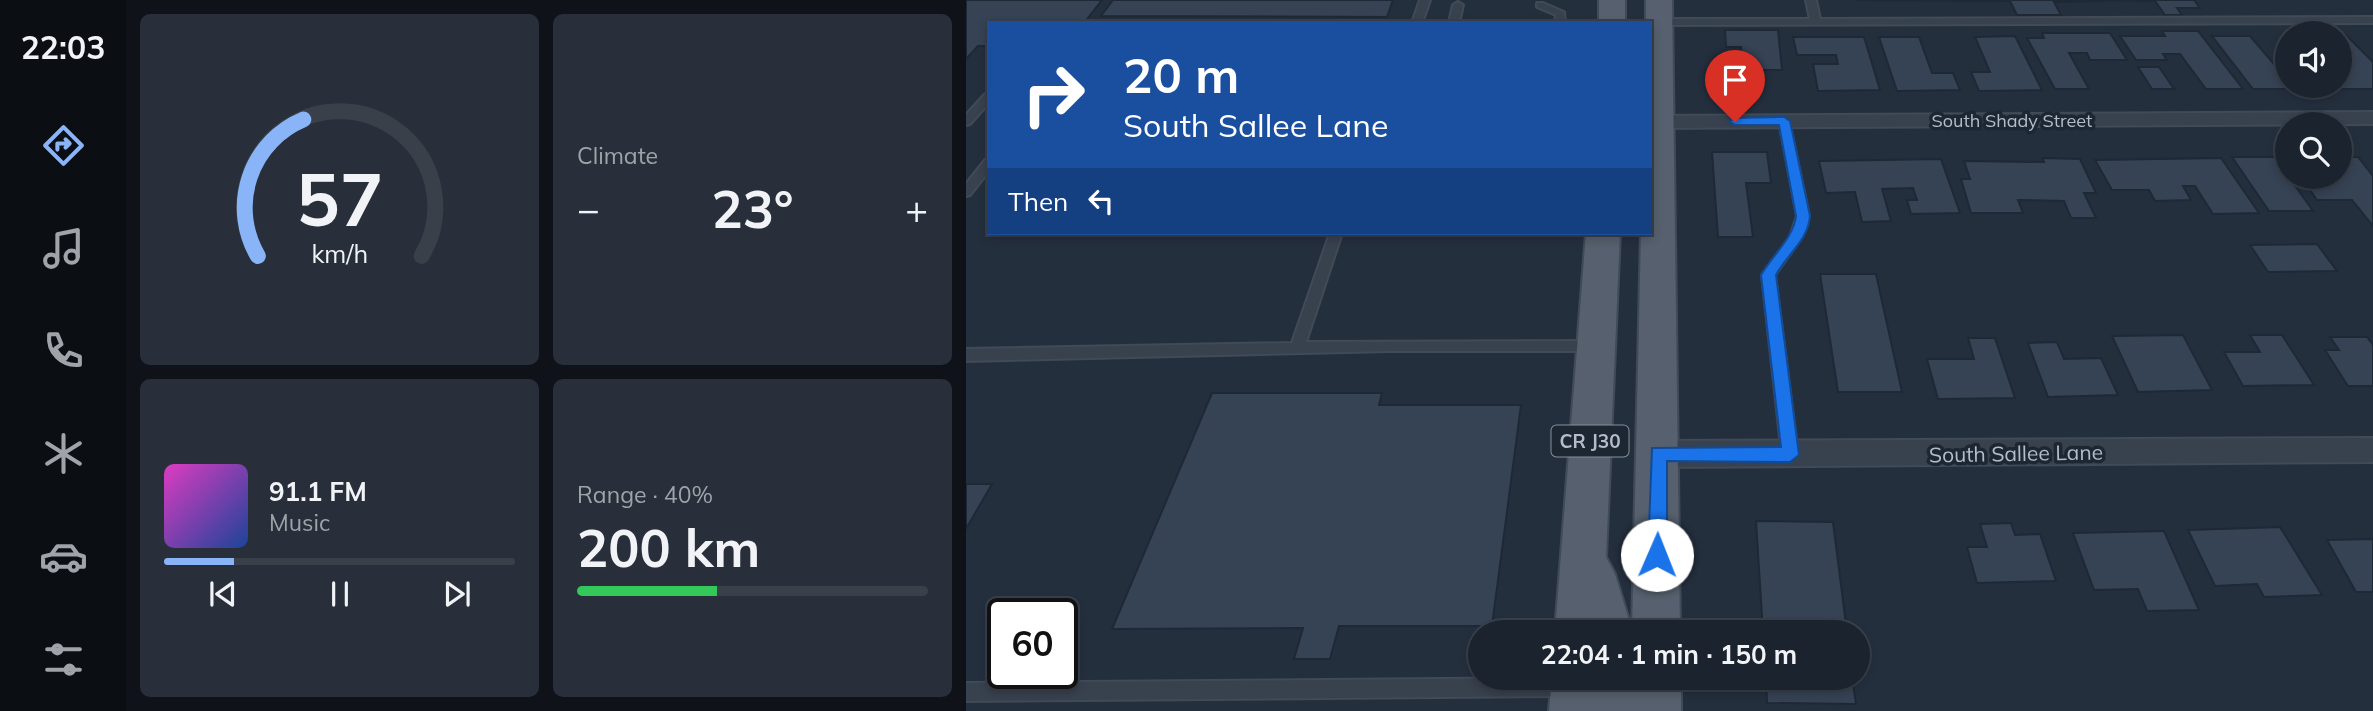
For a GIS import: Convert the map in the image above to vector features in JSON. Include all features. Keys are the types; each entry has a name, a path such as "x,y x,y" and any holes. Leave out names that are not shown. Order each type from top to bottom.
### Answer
{"main road":[{"path":"1612,0 1612,21"},
{"name":"CR J30","path":"1656,620 1659,454 1655,122 1659,11"},
{"name":"CR J30","path":"1580,620 1603,235"},
{"path":"1584,545 1605,620"},
{"path":"1655,711 1656,690"}],"street":[{"name":"South Shady Street","path":"1655,122 2373,118"},
{"name":"South Sallee Lane","path":"1659,454 2373,450"}],"lane":[{"path":"1418,21 1425,0"},
{"path":"1811,0 1816,23"},
{"path":"1454,21 1458,5"},
{"path":"1540,5 1561,14 1560,21"},
{"path":"1659,11 1816,23 2373,20"},
{"path":"966,122 987,98"},
{"path":"1784,121 1803,216 1802,232 1778,258 1768,275 1790,455"},
{"path":"966,192 987,166"},
{"path":"1297,349 1335,235"},
{"path":"966,355 1595,346"},
{"path":"966,692 1589,693"}],"building":[{"path":"966,0 1102,0 1086,21 987,21 987,46 978,46 966,59"},
{"path":"1113,0 1393,0 1387,17 1101,16"},
{"path":"1855,0 2101,1 2054,2 2061,15 2017,15 2010,1"},
{"path":"2100,0 2194,0 2200,8 2177,8 2182,15 2165,15 2155,1"},
{"path":"1725,30 1778,30 1782,70 1742,70 1741,47 1726,47"},
{"path":"2162,31 2198,31 2243,89 2206,89 2180,54 2163,54 2167,60 2136,60 2120,36 2165,36"},
{"path":"2042,33 2110,33 2127,60 2090,60 2087,53 2069,53 2089,89 2055,89 2027,38 2044,38"},
{"path":"2015,36 2042,90 1979,91 1971,72 1990,72 1975,37"},
{"path":"2212,36 2250,36 2275,65 2275,89 2253,89"},
{"path":"1793,37 1864,37 1880,90 1818,91 1813,64 1838,64 1836,55 1797,55"},
{"path":"1879,37 1919,37 1932,73 1953,73 1960,90 1897,91"},
{"path":"2352,41 2373,62 2373,89 2352,89"},
{"path":"2138,67 2159,67 2174,89 2152,89"},
{"path":"1712,152 1767,152 1771,183 1746,183 1753,237 1718,237"},
{"path":"2232,157 2275,157 2275,189 2298,189 2313,211 2269,211"},
{"path":"2352,157 2358,157 2373,176 2373,226 2352,200 2317,200 2309,189 2352,189"},
{"path":"2042,158 2080,159 2096,193 2084,193 2096,218 2071,218 2064,201 2018,200 2023,213 1971,213 1961,179 1970,179 1964,161 2044,162"},
{"path":"2221,158 2259,213 2213,214 2195,186 2183,186 2191,200 2155,201 2149,190 2112,190 2095,160"},
{"path":"1941,159 1960,213 1911,214 1907,200 1917,200 1913,188 1882,189 1891,221 1862,222 1855,192 1826,193 1819,161"},
{"path":"2317,244 2337,271 2268,272 2250,245"},
{"path":"1820,274 1876,274 1902,392 1838,392"},
{"path":"2183,335 2212,390 2138,392 2112,336"},
{"path":"2250,335 2282,335 2314,385 2243,386 2224,352 2260,352"},
{"path":"2330,337 2367,337 2373,345 2373,386 2348,386 2325,350 2339,350"},
{"path":"1968,338 1995,338 2015,398 1938,399 1927,359 1974,359"},
{"path":"2057,342 2064,359 2101,358 2118,395 2048,397 2028,343"},
{"path":"1212,393 1382,393 1379,405 1521,405 1493,620 1468,620 1468,626 1339,626 1330,659 1294,659 1303,628 1112,629"},
{"path":"966,484 992,484 966,529"},
{"path":"1756,521 1833,522 1845,620 1762,620"},
{"path":"2011,523 2015,535 2040,534 2056,581 1977,583 1967,547 1987,547 1980,524"},
{"path":"2280,527 2322,595 2264,597 2257,584 2215,586 2188,530"},
{"path":"2164,531 2199,610 2147,611 2138,589 2094,590 2073,533"},
{"path":"2373,539 2373,592 2356,592 2327,540"},
{"path":"1766,690 1854,690 1856,704 1767,703"}],"route":[{"path":"1657,555 1659,454 1790,455 1768,275 1778,258 1802,232 1803,216 1784,121 1735,122"}]}
